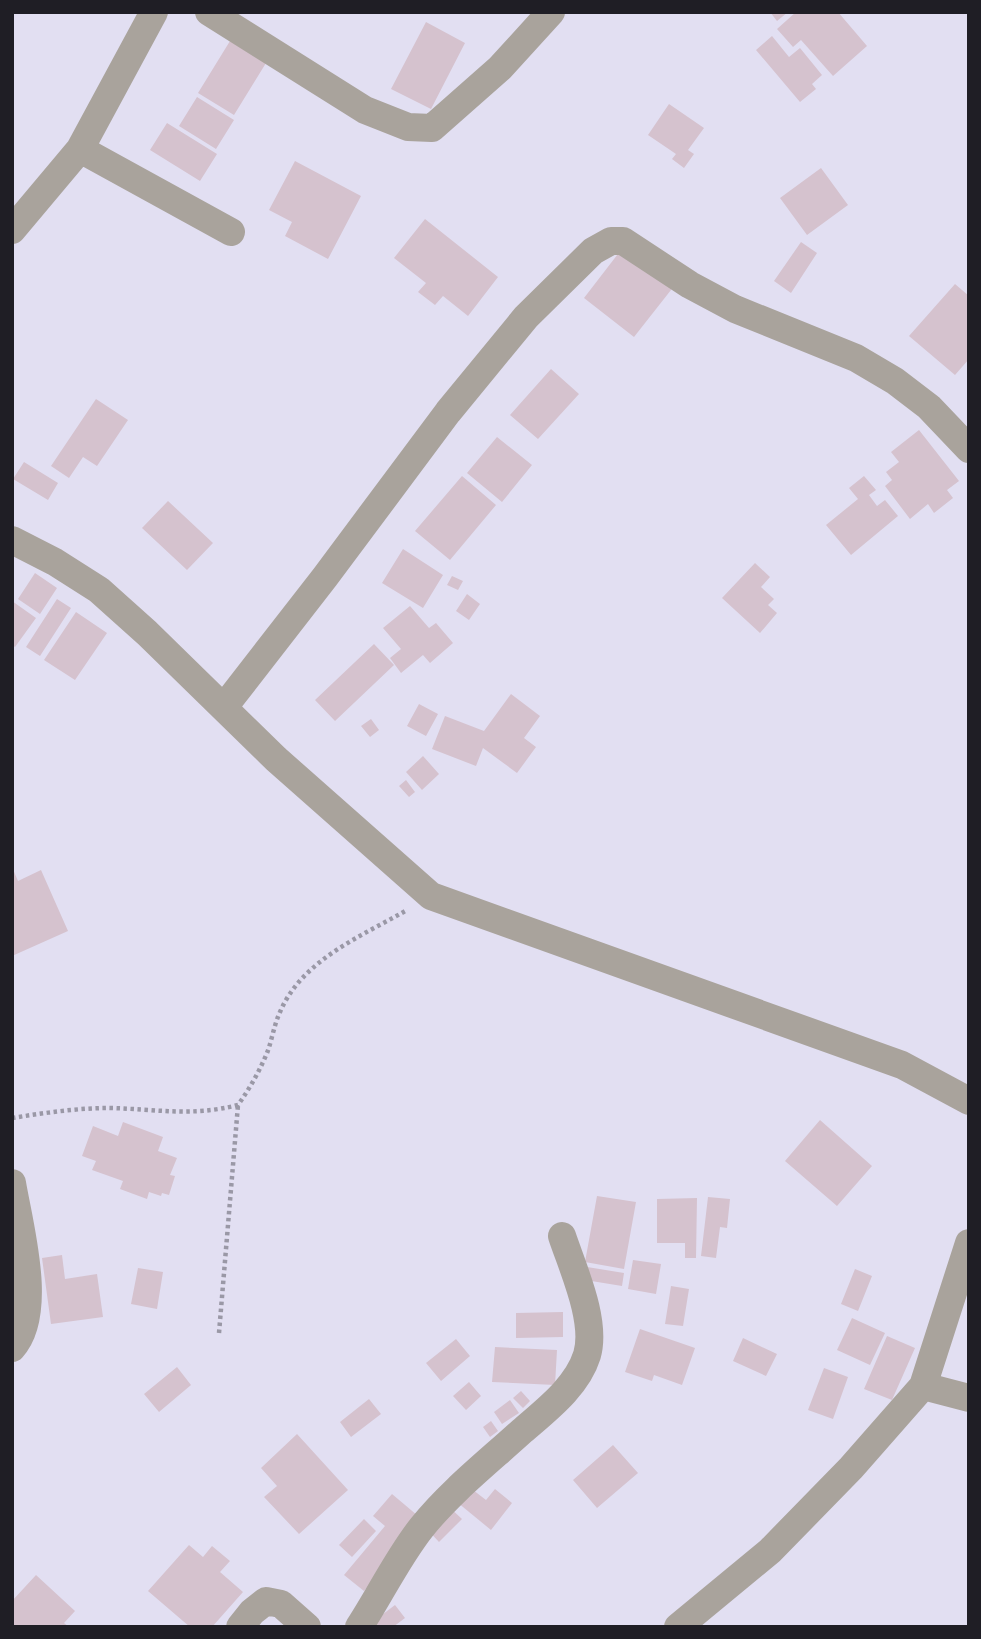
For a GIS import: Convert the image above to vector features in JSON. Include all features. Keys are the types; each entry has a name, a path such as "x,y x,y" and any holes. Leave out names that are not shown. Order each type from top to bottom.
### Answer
{"street":[{"path":"12,230 79,149 154,12"},
{"path":"209,12 365,110 408,127 432,128 500,68 551,12"},
{"path":"79,149 231,232"},
{"path":"224,707 326,577 449,412 517,328 593,251 611,241 623,241 690,285 735,309 856,358 895,381 929,407 969,449"},
{"path":"12,540 99,590 276,759 431,895 902,1065 967,1096"},
{"path":"12,1183 27,1269 28,1308 17,1343 12,1348"},
{"path":"359,1627 421,1527 558,1399 576,1377 587,1355 590,1330 580,1288 562,1236"},
{"path":"678,1627 770,1551 851,1468 923,1386 969,1243"},
{"path":"923,1386 969,1398"},
{"path":"240,1627 251,1612 266,1601 281,1604 307,1627"}],"path":[{"path":"219,1333 239,1105 267,1053 280,1011 301,978 328,956 431,895"},
{"path":"12,1118 48,1112 108,1108 149,1112 211,1112 239,1105"}],"building":[{"path":"770,12 788,12 777,21"},
{"path":"796,12 838,12 867,46 833,76 801,40 793,47 777,29"},
{"path":"426,22 465,43 431,109 391,89"},
{"path":"772,36 789,57 800,48 822,75 812,84 816,89 800,102 756,50"},
{"path":"230,41 266,63 234,115 198,93"},
{"path":"197,97 234,120 216,149 179,126"},
{"path":"669,104 704,128 688,150 694,154 684,168 672,159 676,154 648,135"},
{"path":"167,123 217,154 200,181 150,150"},
{"path":"295,161 361,196 328,259 285,236 292,222 269,210"},
{"path":"821,168 848,205 807,235 780,198"},
{"path":"425,219 498,277 468,316 443,296 435,305 418,292 426,283 394,258"},
{"path":"631,237 682,276 634,337 584,298"},
{"path":"801,242 817,253 791,293 774,281"},
{"path":"955,284 969,296 969,359 955,375 909,336"},
{"path":"551,369 579,394 538,439 510,415"},
{"path":"96,399 128,420 97,466 83,457 69,478 51,466"},
{"path":"919,430 959,481 947,490 953,498 934,513 928,504 910,519 885,486 892,480 886,472 899,462 891,452"},
{"path":"497,437 532,465 502,502 467,473"},
{"path":"24,462 58,483 48,500 13,479"},
{"path":"462,476 496,505 450,560 415,531"},
{"path":"864,476 876,490 869,495 877,506 885,500 898,516 851,555 826,525 858,499 849,488"},
{"path":"168,501 213,543 187,570 142,528"},
{"path":"403,549 443,575 423,608 382,583"},
{"path":"755,563 770,577 761,587 774,599 768,605 777,613 760,633 722,598"},
{"path":"35,573 57,588 40,614 18,599"},
{"path":"452,576 463,581 458,590 447,585"},
{"path":"467,594 480,604 469,620 456,611"},
{"path":"57,599 71,608 40,656 26,647"},
{"path":"12,601 36,618 15,647 12,645"},
{"path":"410,606 429,628 436,623 453,643 430,663 423,655 401,673 390,658 401,649 383,628"},
{"path":"76,612 107,633 75,680 44,660"},
{"path":"374,644 394,665 335,721 315,700"},
{"path":"511,694 540,716 524,738 536,747 517,773 483,748 476,766 432,749 445,716 484,731"},
{"path":"419,704 438,714 426,736 407,726"},
{"path":"371,719 379,730 370,737 361,726"},
{"path":"423,756 439,774 422,790 406,772"},
{"path":"406,780 415,792 409,797 399,786"},
{"path":"12,867 18,881 41,870 68,931 12,956"},
{"path":"820,1120 872,1166 837,1206 785,1161"},
{"path":"123,1122 163,1137 158,1151 177,1158 170,1175 175,1176 169,1195 162,1193 161,1196 149,1192 147,1199 120,1189 123,1181 92,1170 96,1161 82,1156 93,1126 118,1136"},
{"path":"597,1196 636,1202 624,1269 585,1262"},
{"path":"708,1197 730,1199 727,1228 720,1227 716,1258 701,1256"},
{"path":"697,1198 696,1258 685,1258 685,1243 657,1243 657,1199"},
{"path":"62,1255 65,1279 97,1274 103,1317 51,1324 42,1258"},
{"path":"633,1260 661,1264 656,1294 628,1289"},
{"path":"581,1266 624,1273 622,1286 579,1279"},
{"path":"138,1268 163,1272 157,1309 131,1304"},
{"path":"855,1269 872,1276 858,1311 841,1304"},
{"path":"671,1286 689,1289 683,1326 665,1324"},
{"path":"563,1312 563,1337 516,1338 516,1313"},
{"path":"852,1318 885,1333 870,1365 837,1350"},
{"path":"640,1329 695,1348 682,1385 654,1375 652,1381 625,1372"},
{"path":"887,1336 915,1348 892,1400 864,1389"},
{"path":"743,1338 777,1354 766,1376 733,1361"},
{"path":"456,1339 470,1356 441,1381 426,1363"},
{"path":"495,1347 557,1350 555,1385 492,1382"},
{"path":"177,1367 191,1385 159,1412 144,1394"},
{"path":"824,1368 848,1377 833,1419 808,1410"},
{"path":"469,1382 481,1396 466,1410 453,1396"},
{"path":"521,1391 530,1401 523,1408 513,1398"},
{"path":"369,1399 381,1414 351,1437 340,1422"},
{"path":"510,1400 519,1413 502,1424 494,1412"},
{"path":"491,1421 498,1431 490,1437 483,1427"},
{"path":"297,1434 348,1490 299,1534 264,1497 277,1486 261,1468"},
{"path":"613,1445 638,1473 597,1508 573,1480"},
{"path":"464,1483 486,1500 495,1489 512,1503 491,1530 452,1498"},
{"path":"392,1494 424,1521 364,1591 344,1575 385,1526 373,1516"},
{"path":"447,1505 462,1519 439,1542 425,1527"},
{"path":"364,1519 376,1531 352,1557 339,1545"},
{"path":"189,1545 203,1557 212,1546 230,1561 220,1572 243,1592 212,1627 190,1627 148,1591"},
{"path":"36,1575 75,1611 64,1623 69,1627 12,1627 12,1601"},
{"path":"395,1605 405,1618 393,1627 366,1627"}]}
